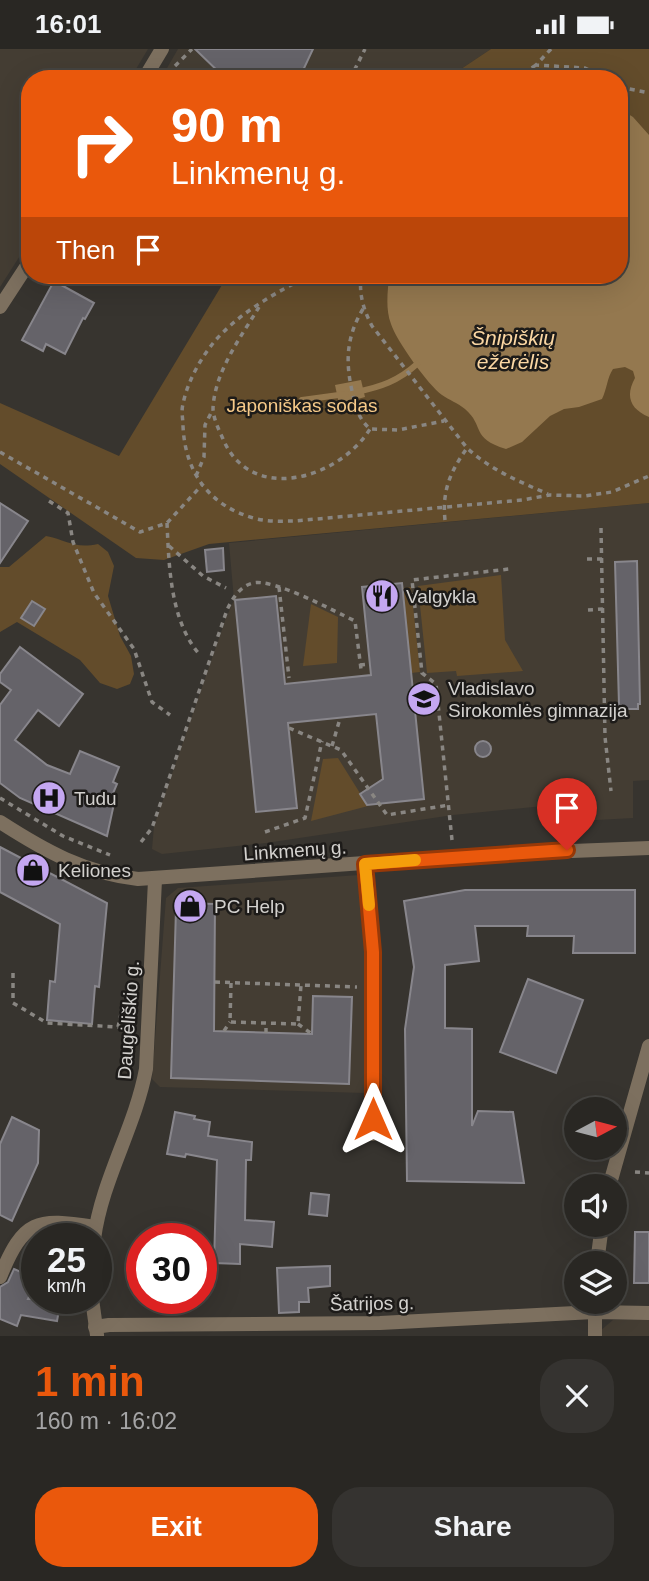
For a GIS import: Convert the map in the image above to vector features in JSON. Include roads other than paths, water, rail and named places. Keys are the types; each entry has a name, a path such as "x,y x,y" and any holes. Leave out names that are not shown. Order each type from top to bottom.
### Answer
{"street":[{"path":"149,70 162,49"},
{"path":"0,307 21,275"},
{"name":"Linkmenų g.","path":"0,822 37,846 83,868 108,876 155,880 506,854 649,848"},
{"path":"365,864 373,952 373,1134"},
{"name":"Daugėliškio g.","path":"97,1223 108,1180 141,1095 146,1069 155,880"},
{"path":"613,1174 649,1046"},
{"path":"48,1223 66,1223"},
{"path":"0,1277 16,1241 21,1236"},
{"name":"Šatrijos g.","path":"96,1332 109,1325 380,1323 564,1309"},
{"name":"Šatrijos g.","path":"627,1311 649,1313"},
{"path":"94,1314 96,1332"},
{"path":"595,1314 595,1336"}],"water":[{"name":"Šnipiškių ežerėlis","path":"628,114 649,135 649,417 637,410 631,401 630,391 635,378 633,371 625,367 613,369 602,399 564,409 550,416 522,442 506,449 495,445 482,436 471,415 436,390 421,372 394,331 389,318 388,284 628,284"},
{"path":"361,380 365,397 339,404 335,385"}],"waterway":[{"path":"356,392 389,383 417,364"},
{"path":"302,400 346,394"}],"place":[{"name":"Valgykla","path":"382,596"},
{"name":"Vladislavo Sirokomlės gimnazija","path":"424,699"},
{"name":"Tudu","path":"49,798"},
{"name":"Keliones","path":"33,870"},
{"name":"PC Help","path":"190,906"}],"park label":[{"name":"Japoniškas sodas","path":"302,405"}]}
